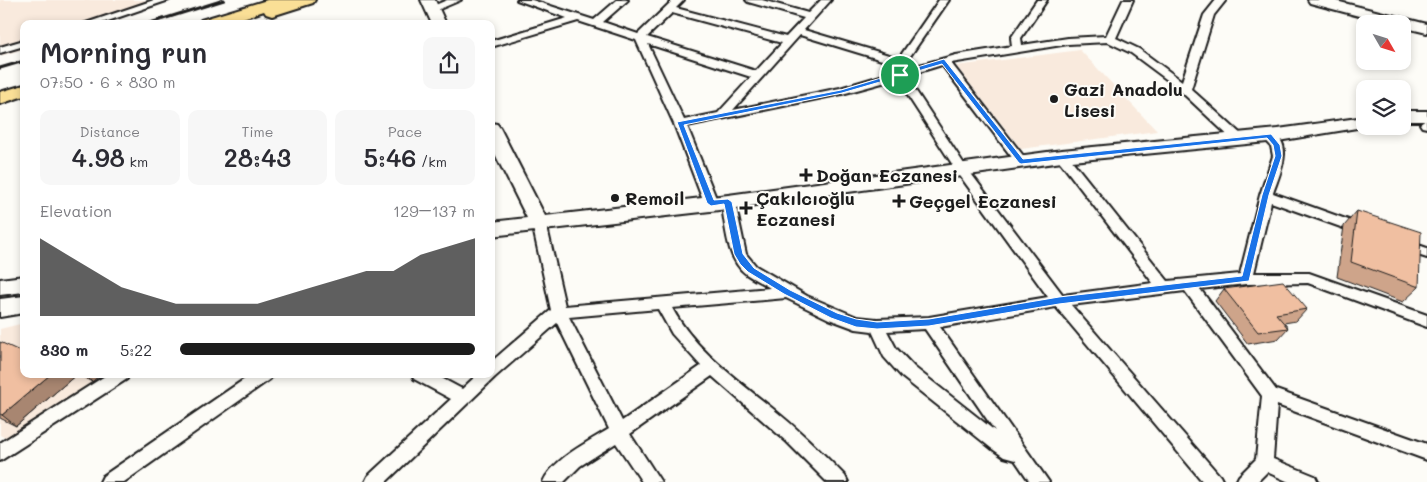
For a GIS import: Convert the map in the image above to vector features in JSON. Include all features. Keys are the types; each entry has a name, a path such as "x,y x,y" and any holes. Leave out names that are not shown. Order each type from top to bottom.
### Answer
{"main road":[{"path":"220,20 284,0"},
{"path":"243,20 307,0"},
{"path":"0,87 20,81"},
{"path":"0,98 20,91"}],"street":[{"path":"101,20 164,0"},
{"path":"437,20 429,4 456,0"},
{"path":"522,0 538,7 757,74"},
{"path":"538,7 556,0"},
{"path":"595,24 623,0"},
{"path":"640,38 679,0"},
{"path":"751,0 810,17"},
{"path":"721,116 826,0"},
{"path":"941,0 901,62 899,67 900,75 962,170 1059,301 1214,482"},
{"path":"1017,48 1016,38 1042,0"},
{"path":"1110,38 1128,0"},
{"path":"1185,89 1209,15 1221,0"},
{"path":"1316,0 1427,29"},
{"path":"1334,0 1427,23"},
{"path":"1349,0 1427,18"},
{"path":"669,9 788,41"},
{"path":"495,43 576,18"},
{"path":"797,31 901,62"},
{"path":"640,38 719,202 738,254 743,262 751,270 787,292 834,316 856,323 877,325 929,323 1059,301 1164,287 1246,279 1309,278 1427,322"},
{"path":"680,124 842,92 944,61 1017,48 1068,41 1110,38 1135,51 1185,89 1239,139"},
{"path":"0,50 20,44"},
{"path":"944,61 1021,161"},
{"path":"495,228 719,202 1021,161 1268,136 1356,123"},
{"path":"495,136 539,222 559,312 619,432 652,482"},
{"path":"1246,279 1266,195 1279,156 1277,145 1268,136"},
{"path":"1062,156 1164,287"},
{"path":"1266,195 1373,234"},
{"path":"1391,240 1427,253"},
{"path":"0,287 20,284"},
{"path":"1188,285 1270,395 1427,452"},
{"path":"495,369 559,312 787,292"},
{"path":"662,303 681,334 713,367 808,449 839,482"},
{"path":"0,308 20,305"},
{"path":"929,323 1021,454 1034,480"},
{"path":"877,325 890,352 908,372 997,443 1010,451 1021,454"},
{"path":"552,482 574,460 619,432 713,367"},
{"path":"0,452 115,378"},
{"path":"109,482 258,378"},
{"path":"427,378 463,397"},
{"path":"374,482 484,378"},
{"path":"1245,482 1264,463 1270,395"},
{"path":"1264,463 1308,482"}],"shaded area":[{"path":"0,0 171,0 112,20 20,20 20,50 0,56"},
{"name":"Gazi Anadolu Lisesi","path":"1080,50 1157,131 1021,149 956,66"},
{"path":"20,324 20,378 102,378 5,438 0,435 0,329"}],"building":[{"path":"1357,211 1421,232 1419,287 1351,262"},
{"path":"1283,281 1307,309 1276,314 1288,328 1258,332 1224,289"},
{"path":"0,342 20,351 20,378 46,378 2,415 0,414"}],"railway":[{"path":"160,20 224,0"},
{"path":"0,68 20,62"}],"place":[{"name":"Gazi Anadolu Lisesi","path":"1054,99"},
{"name":"Doğan Eczanesi","path":"806,175"},
{"name":"Remoil","path":"615,198"},
{"name":"Geçgel Eczanesi","path":"899,201"},
{"name":"Çakılcıoğlu Eczanesi","path":"746,208"}],"route":[{"path":"944,61 1021,161 1268,136 1277,145 1279,156 1266,195 1246,279 1164,287 1059,301 929,323 877,325 856,323 834,316 787,292 751,270 738,254 728,202 711,203 680,124 842,92 900,75 944,61"}]}
